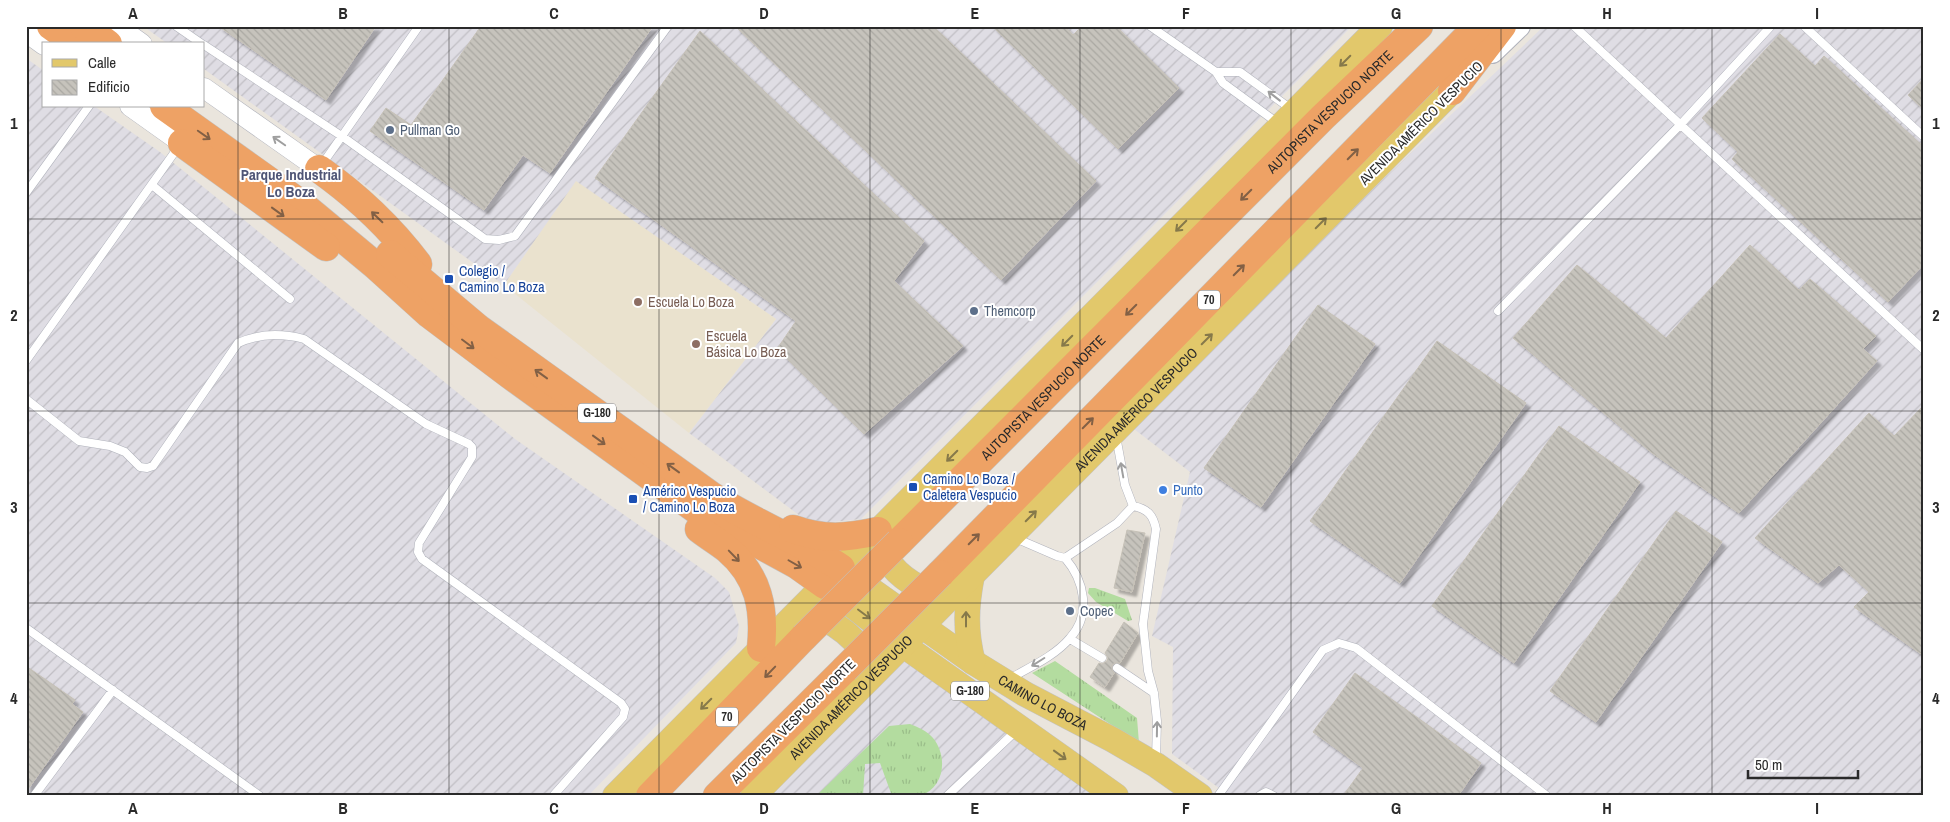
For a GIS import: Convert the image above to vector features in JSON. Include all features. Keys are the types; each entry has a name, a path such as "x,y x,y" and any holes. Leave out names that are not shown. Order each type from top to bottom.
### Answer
{"highway":[{"path":"51,26 73,42"},
{"path":"84,26 105,42"},
{"name":"AUTOPISTA VESPUCIO NORTE","path":"650,796 804,637 888,537 1419,26"},
{"name":"AUTOPISTA VESPUCIO NORTE","path":"717,796 845,669 946,585 1478,26"},
{"path":"1452,91 1502,26"},
{"path":"167,108 300,203 376,266 441,311"},
{"path":"199,108 315,191 441,311"},
{"path":"182,143 314,237 376,287 401,302 441,311"},
{"path":"319,169 352,194 385,224 441,311"},
{"name":"G-180","path":"441,311 510,376 698,511 802,568 833,576"},
{"name":"G-180","path":"441,311 494,340 712,496 743,515 813,551 833,576"},
{"path":"663,486 679,510 702,531 727,549 746,569 753,580 763,616 761,648"},
{"path":"743,515 771,521 821,537 888,537"}],"main road":[{"path":"615,796 833,576 888,537 1288,119 1380,26"},
{"name":"AVENIDA AMÉRICO VESPUCIO","path":"753,796 922,626 946,585 972,576 1452,91 1519,26"},
{"path":"888,537 886,559 910,582 926,591 946,585"},
{"name":"CAMINO LO BOZA","path":"833,576 922,626 972,662 1004,682 1156,765 1200,796"},
{"name":"CAMINO LO BOZA","path":"833,576 903,645 1116,796"},
{"path":"972,576 966,622 972,662"},
{"path":"799,610 824,618 846,632 863,650 875,673"}],"street":[{"path":"117,26 139,42"},
{"path":"26,32 42,44"},
{"path":"205,89 319,169"},
{"path":"133,108 182,143"}],"lane":[{"path":"176,26 200,42"},
{"path":"319,169 419,26"},
{"path":"205,45 343,137 486,239 499,240 515,236 668,26"},
{"path":"1150,26 1216,72 1223,83 1288,119"},
{"path":"1574,26 1924,350"},
{"path":"1498,311 1681,124 1771,26"},
{"path":"1804,26 1924,137"},
{"path":"1216,72 1240,72 1288,119"},
{"path":"26,193 89,108"},
{"path":"26,361 182,143"},
{"path":"152,185 290,299"},
{"path":"26,399 79,441 110,446 125,452 140,466 147,468 153,466 238,343 252,336 288,335 304,339 426,424 469,444 472,447 472,456 419,543 418,552 422,559 621,703 625,709 623,716 554,796"},
{"path":"1115,432 1125,484 1134,506"},
{"path":"1065,558 1117,523 1134,506"},
{"path":"1134,506 1149,512 1154,519 1156,529 1143,624 1148,671 1154,693 1157,721 1156,765"},
{"path":"1004,682 1046,657 1070,639 1080,621 1083,600 1078,577 1065,558 1011,536"},
{"path":"26,628 260,796"},
{"path":"1070,639 1102,658"},
{"path":"1218,796 1323,650 1339,642 1356,648 1547,796"},
{"path":"1117,668 1154,693"},
{"path":"34,796 113,690"},
{"path":"947,796 1020,727"},
{"path":"1259,796 1266,792 1274,796"}],"shaded area":[{"path":"143,26 1352,26 861,519 811,524 689,433 776,319 576,182 504,285 205,70 205,42 165,42"},
{"path":"1544,26 1924,26 1924,796 1230,796 1172,754 1173,647 1152,636 1190,472 1134,429 1327,233"},
{"path":"26,58 42,70 42,108 97,108 160,152 515,439 715,578 729,592 739,626 736,643 588,796 26,796"},
{"name":"Escuela Lo Boza","path":"576,181 776,319 689,433 504,285"},
{"path":"905,661 1099,796 772,796"}],"green space":[{"path":"1089,588 1095,588 1125,599 1132,620 1128,621 1096,602 1088,593"},
{"path":"1055,661 1137,718 1139,743 1032,673"},
{"path":"910,724 922,729 931,736 938,745 941,754 942,771 935,786 928,792 917,797 892,796 880,763 865,764 863,796 816,796 889,726"}],"building":[{"path":"218,26 376,26 326,100"},
{"path":"481,26 653,26 550,173 523,155 484,210 370,131 386,108 411,125"},
{"path":"735,26 933,26 1096,181 1001,280"},
{"path":"992,26 1065,26 1073,35 1082,26 1116,26 1179,88 1118,149"},
{"path":"700,31 924,241 894,281 963,346 864,434 777,349 796,321 595,178"},
{"path":"1780,34 1815,66 1824,56 1924,147 1924,264 1888,302 1732,159 1738,152 1702,118"},
{"path":"1924,78 1924,110 1908,95"},
{"path":"1750,245 1799,290 1810,279 1876,336 1863,349 1877,361 1739,513 1652,453 1513,338 1577,265 1666,338"},
{"path":"1318,305 1375,344 1261,507 1204,468"},
{"path":"1437,341 1526,403 1400,583 1310,521"},
{"path":"1924,405 1924,656 1854,607 1869,592 1839,565 1818,583 1755,538 1869,413 1894,436"},
{"path":"1559,426 1640,482 1514,663 1432,606"},
{"path":"1676,511 1722,542 1596,722 1550,691"},
{"path":"1127,530 1145,533 1132,592 1114,588"},
{"path":"1124,622 1138,633 1120,663 1112,665 1114,673 1105,687 1090,677 1099,663 1102,664 1107,661 1108,658 1105,653"},
{"path":"26,666 75,700 72,704 83,712 26,792"},
{"path":"1355,673 1481,763 1458,796 1343,796 1363,768 1313,732"}],"place":[{"name":"Pullman Go","path":"390,130"},
{"name":"Colegio / Camino Lo Boza","path":"449,279"},
{"name":"Escuela Lo Boza","path":"638,302"},
{"name":"Themcorp","path":"974,311"},
{"name":"Escuela Básica Lo Boza","path":"696,344"},
{"name":"Camino Lo Boza / Caletera Vespucio","path":"913,487"},
{"name":"Punto","path":"1163,490"},
{"name":"Américo Vespucio / Camino Lo Boza","path":"633,499"},
{"name":"Copec","path":"1070,611"}],"district":[{"name":"Parque Industrial Lo Boza","path":"291,182"}]}
